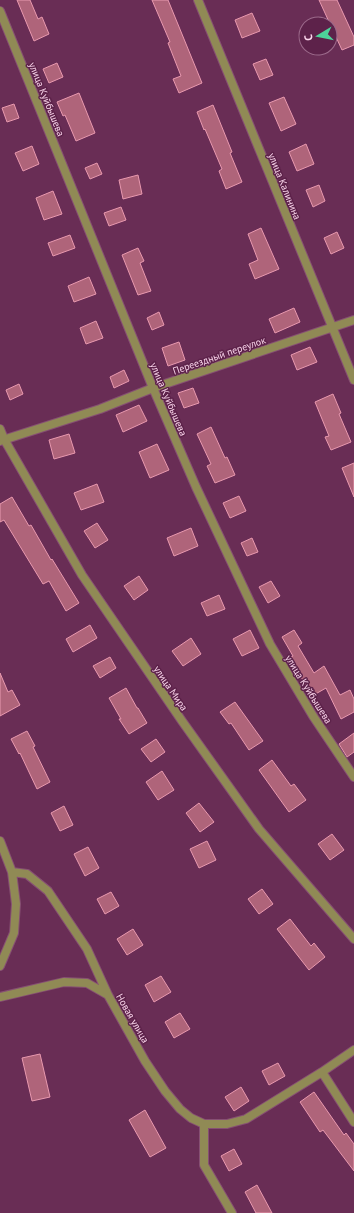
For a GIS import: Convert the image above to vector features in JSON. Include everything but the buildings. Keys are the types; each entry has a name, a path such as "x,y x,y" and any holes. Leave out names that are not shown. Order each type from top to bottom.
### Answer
{"street":[{"name":"улица Калинина","path":"198,0 354,380"},
{"name":"улица Куйбышева","path":"0,11 196,487 270,644 313,716 354,777"},
{"name":"Переездный переулок","path":"2,440 100,409 154,388 354,320"},
{"name":"улица Мира","path":"0,429 2,440 82,575 182,721 259,829 354,939"},
{"path":"0,841 12,872 16,904 14,933 0,966"},
{"name":"Новая улица","path":"12,872 27,874 48,891 87,949 108,995 145,1060 165,1090 180,1109 191,1118 204,1124"},
{"path":"0,997 64,982 87,983 108,995"},
{"path":"232,1213 204,1165 204,1124 227,1124 246,1119 322,1072 354,1050"},
{"path":"322,1072 354,1122"}]}
